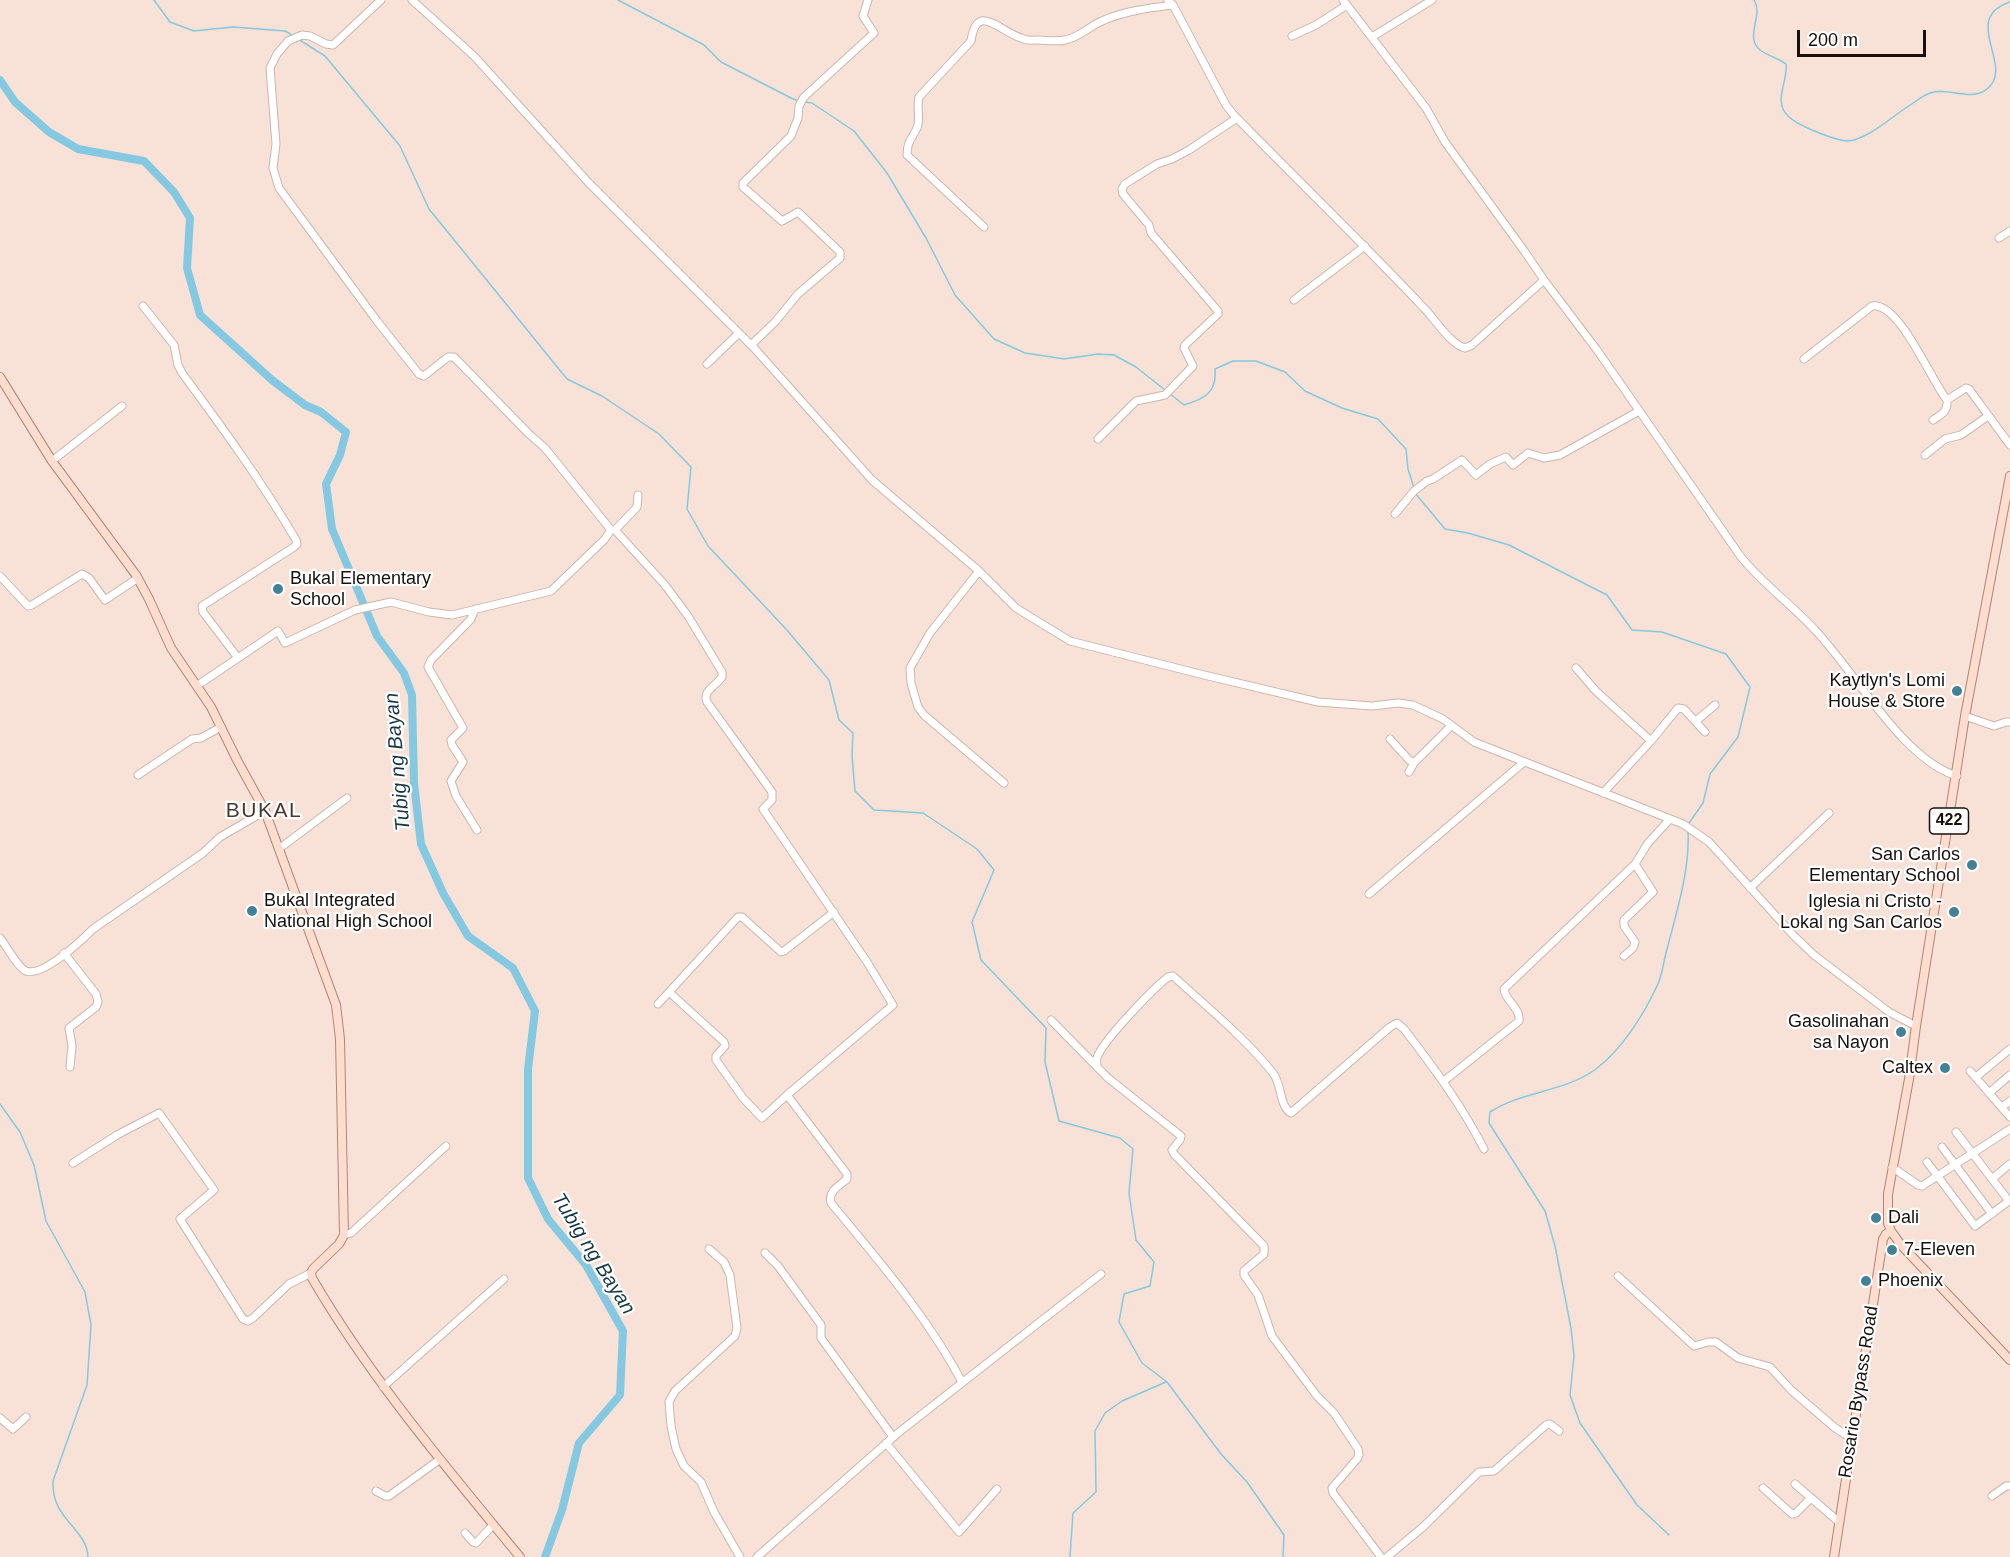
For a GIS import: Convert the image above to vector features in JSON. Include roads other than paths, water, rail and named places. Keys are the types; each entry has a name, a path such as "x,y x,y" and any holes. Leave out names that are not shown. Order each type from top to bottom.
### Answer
{"main road":[{"path":"0,377 52,461 138,578 171,648 198,685 221,727 265,811 336,1005 340,1039 344,1235 339,1244 311,1273 320,1293 383,1387 439,1460 520,1557"},
{"name":"422","path":"1891,1231 1887,1214 1892,1167 1909,1079 1965,716 2010,476"},
{"path":"1891,1231 1907,1251 2010,1360"},
{"name":"Rosario Bypass Road","path":"1836,1556 1839,1522 1883,1239 1891,1231"}],"street":[{"path":"381,0 333,45 302,35 288,41 270,68 276,144 273,168 279,188 419,374 424,376 448,357 454,357 545,448 613,530 665,585 688,616 722,672 722,677 706,693 705,697 772,792 772,800 764,809 867,962 893,1005 762,1118 743,1098 716,1060 716,1056 725,1046 724,1042 669,992"},
{"path":"412,0 474,56 588,182 751,345 872,480 979,572 1016,608 1070,641 1318,702 1372,706 1398,703 1413,705 1443,719 1474,742 1683,824 1709,842 1814,955 1889,1012 1916,1026"},
{"path":"751,345 775,322 798,294 840,258 840,252 798,212 782,220 743,187 743,183 791,136 798,118 799,106 804,97 874,33 863,16 868,0"},
{"path":"1372,37 1432,0"},
{"path":"984,227 907,155 909,139 919,125 919,97 971,41 977,21 989,20 1024,40 1066,40 1102,21 1171,2 1226,105 1300,184 1365,246 1458,346 1465,348 1472,345 1544,280"},
{"path":"1292,36 1316,25 1345,3 1426,108 1445,142 1597,350 1752,571 1815,630 1888,721 1917,753 1936,768 1957,776"},
{"path":"1098,439 1136,401 1161,398 1194,366 1184,348 1185,345 1218,314 1218,311 1151,233 1149,225 1123,194 1122,189 1125,184 1157,164 1189,150 1237,118"},
{"path":"1999,238 2010,231"},
{"path":"1294,300 1365,246"},
{"path":"143,306 174,345 182,373 233,442 296,540 297,544 294,547 202,606 203,612 238,658"},
{"path":"1804,359 1872,306 1881,306 1901,326 1927,364 1947,400 1945,412 1933,420"},
{"path":"707,364 739,333"},
{"path":"1947,400 1966,388 1969,389 2010,445"},
{"path":"52,461 122,406"},
{"path":"1395,514 1414,491 1462,460 1476,475 1490,464 1506,457 1513,465 1528,453 1544,458 1560,455 1639,411"},
{"path":"1925,455 1945,439 1961,435 1988,416"},
{"path":"198,685 278,631 285,643 368,606 391,602 429,612 452,615 551,591 637,507 638,495"},
{"path":"979,572 930,633 910,668 911,682 918,707 924,715 1004,783"},
{"path":"0,576 28,606 82,574 89,578 105,600 138,578"},
{"path":"475,609 471,619 430,660 428,667 463,728 451,740 463,762 451,781 456,796 477,830"},
{"path":"1576,668 1596,690 1651,741"},
{"path":"1696,721 1715,705"},
{"path":"1603,794 1678,708 1684,709 1705,732"},
{"path":"1965,716 1994,726 2010,722"},
{"path":"1409,772 1414,763 1451,726"},
{"path":"138,775 192,739 201,738 221,727"},
{"path":"1390,739 1414,763"},
{"path":"1369,894 1524,762"},
{"path":"280,848 347,798"},
{"path":"0,938 20,966 26,971 35,972 47,966 93,929 203,854 220,837 265,811"},
{"path":"1750,888 1829,813"},
{"path":"1444,1081 1519,1021 1519,1014 1505,996 1504,989 1635,864 1646,846 1670,819"},
{"path":"1624,956 1633,948 1635,942 1624,926 1624,920 1653,892 1635,864"},
{"path":"658,1004 738,917 741,917 780,952 834,912"},
{"path":"64,953 96,994 98,1002 96,1007 69,1028 72,1046 70,1067"},
{"path":"1097,1067 1096,1059 1104,1045 1164,980 1173,976 1261,1059 1279,1082 1285,1109 1291,1113 1397,1023 1444,1081 1470,1121 1484,1149"},
{"path":"1051,1020 1097,1067 1181,1136 1172,1150 1174,1154 1264,1246 1264,1254 1244,1271 1244,1275 1258,1295 1272,1336 1317,1396 1334,1413 1358,1449 1357,1459 1332,1488 1333,1493 1381,1557"},
{"path":"1976,1077 2010,1048"},
{"path":"1970,1071 2010,1117"},
{"path":"1989,1093 2010,1075"},
{"path":"787,1095 847,1174 847,1179 832,1192 831,1203 895,1281 946,1352 962,1382"},
{"path":"2002,1107 2010,1101"},
{"path":"73,1163 117,1135 159,1113 214,1190 180,1218 243,1319 248,1321 253,1318 289,1284 311,1273"},
{"path":"1892,1167 1922,1186 2010,1129"},
{"path":"1927,1162 1976,1226 2009,1201 1956,1132"},
{"path":"344,1235 351,1233 446,1146"},
{"path":"1942,1147 1992,1214"},
{"path":"1992,1179 2010,1164"},
{"path":"709,1249 724,1262 730,1275 737,1328 735,1336 675,1391 669,1402 671,1426 676,1449 684,1466 701,1482 714,1512 740,1557"},
{"path":"765,1253 778,1266 821,1325 822,1338 893,1437"},
{"path":"757,1557 893,1437 1101,1274"},
{"path":"1618,1276 1688,1342 1694,1346 1716,1342 1738,1358 1770,1367 1791,1390 1834,1427 1852,1439"},
{"path":"383,1387 504,1279"},
{"path":"0,1418 13,1429 26,1417"},
{"path":"1387,1557 1423,1527 1479,1472 1494,1472 1546,1425 1550,1424 1559,1431"},
{"path":"886,1443 959,1532 998,1489"},
{"path":"376,1491 389,1496 439,1460"},
{"path":"1795,1484 1839,1522"},
{"path":"1992,1496 2006,1486 2010,1486"},
{"path":"1763,1488 1792,1514 1796,1513 1811,1498"},
{"path":"465,1533 476,1543 493,1525"}],"waterway":[{"path":"154,0 170,22 194,31 233,27 285,31 294,36"},
{"path":"618,0 704,45 721,62 800,101"},
{"path":"1754,0 1757,12 1754,32 1756,45 1763,52 1786,64 1781,98 1785,113 1804,127 1838,140 1847,141 1870,133 1930,93 1938,91 1978,94 1985,91 1991,85 1995,75 1988,29 1989,18 1996,9 2010,2"},
{"path":"298,39 325,56 400,146 429,209 567,379 602,396 659,434 691,467 687,509 708,546 786,629 829,680 839,720 853,733 855,791 874,810 923,813 977,849 994,870 972,922 981,960 1046,1028 1045,1062 1059,1121 1120,1138 1133,1149 1129,1193 1136,1240 1154,1262 1150,1286 1124,1294 1119,1322 1142,1363 1167,1382 1221,1454 1247,1482 1284,1535 1283,1557"},
{"name":"Tubig ng Bayan","path":"0,80 15,102 49,132 78,149 144,161 174,192 190,218 187,268 200,315 272,380 305,405 321,412 346,432 340,455 326,484 332,529 377,636 404,673 412,695 414,783 421,844 443,893 468,936 513,968 535,1011 528,1069 528,1178 548,1219 586,1265 623,1331 620,1395 579,1443 562,1510 545,1557"},
{"path":"804,102 812,103 854,131 887,173 926,238 955,295 994,339 1025,353 1064,359 1098,354 1114,355 1136,367 1165,390"},
{"path":"1169,393 1184,405 1198,400 1208,394 1214,384 1215,369 1233,361 1256,361 1285,372 1305,391 1342,408 1378,419 1406,449 1408,469 1414,488"},
{"path":"1415,493 1445,529 1509,545 1607,595 1632,630 1662,632 1726,654 1750,687 1738,737 1710,774 1703,803 1689,823"},
{"path":"1669,1535 1637,1505 1580,1423 1570,1395 1574,1356 1571,1328 1555,1246 1545,1211 1489,1123 1490,1112 1502,1105 1571,1082 1596,1069 1614,1052 1638,1021 1661,975 1685,877 1688,831"},
{"path":"0,1104 20,1132 34,1165 46,1221 85,1292 91,1325 87,1385 53,1481 57,1505 82,1538 88,1557"},
{"path":"1070,1557 1073,1513 1096,1492 1095,1431 1105,1413 1122,1401 1166,1382"}],"place":[{"name":"Bukal Elementary School","path":"278,589"},
{"name":"Kaytlyn's Lomi House & Store","path":"1957,691"},
{"name":"San Carlos Elementary School","path":"1972,865"},
{"name":"Bukal Integrated National High School","path":"252,911"},
{"name":"Iglesia ni Cristo - Lokal ng San Carlos","path":"1954,912"},
{"name":"Gasolinahan sa Nayon","path":"1901,1032"},
{"name":"Caltex","path":"1945,1068"},
{"name":"Dali","path":"1876,1218"},
{"name":"7-Eleven","path":"1892,1250"},
{"name":"Phoenix","path":"1866,1281"}],"district":[{"name":"BUKAL","path":"264,811"}]}
